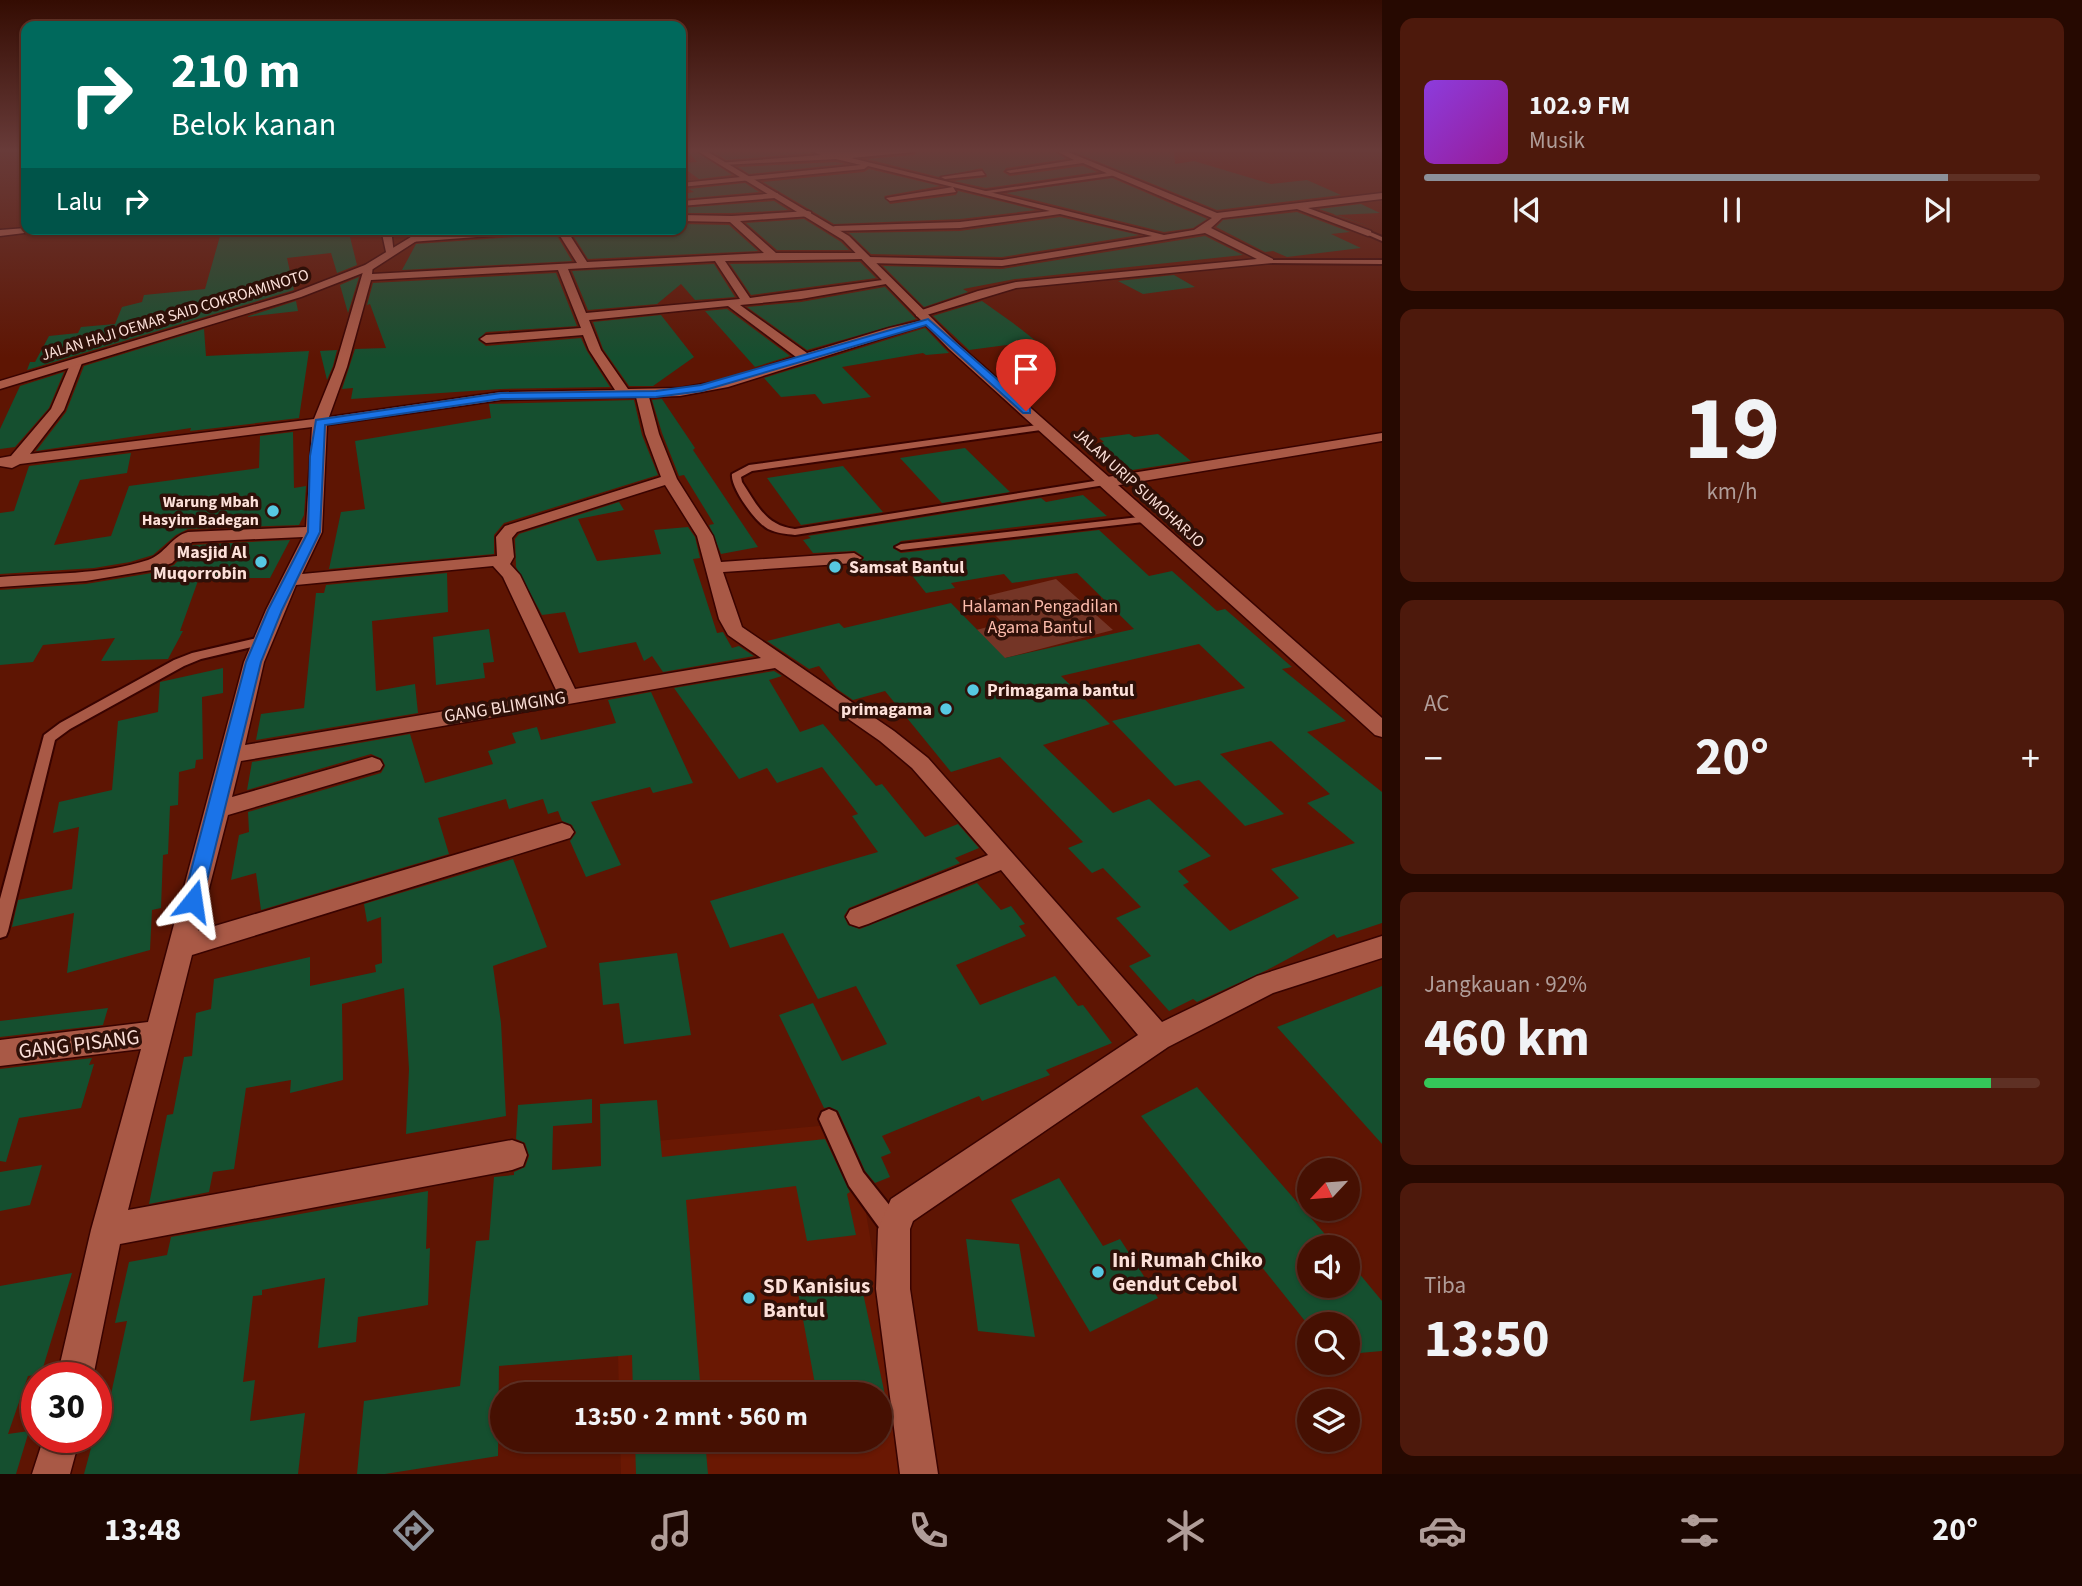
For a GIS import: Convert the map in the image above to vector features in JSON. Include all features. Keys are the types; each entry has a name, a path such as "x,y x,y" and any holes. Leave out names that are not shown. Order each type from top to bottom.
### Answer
{"street":[{"path":"734,221 773,256"},
{"name":"JALAN URIP SUMOHARJO","path":"820,221 835,229 924,318 1382,730"},
{"path":"835,229 960,225 994,221"},
{"path":"1099,221 1169,238"},
{"path":"78,1362 107,1230 261,641 314,532 316,456 320,422 341,367 368,272 513,270 583,264 773,256 996,263 1169,238 1205,229 1213,221"},
{"path":"1337,221 1368,233"},
{"path":"1205,229 1269,261"},
{"path":"0,233 21,231"},
{"path":"387,235 391,252"},
{"name":"JALAN HAJI OEMAR SAID COKROAMINOTO","path":"0,385 248,312 368,272 391,252 421,235"},
{"path":"413,240 482,235"},
{"path":"509,235 511,245"},
{"path":"565,235 583,264"},
{"path":"512,257 513,270"},
{"path":"718,258 747,301"},
{"path":"7,461 320,422 501,396 680,391 723,384 806,358 924,318 982,293 1016,285 1269,261"},
{"path":"996,263 1016,285"},
{"path":"562,266 595,350 633,394 669,479 705,536 731,625 741,636 904,749 937,780 1158,1038"},
{"path":"583,317 801,296 886,281"},
{"path":"730,303 806,358"},
{"path":"486,339 586,331"},
{"path":"0,475 7,461 33,442 57,410 76,363"},
{"path":"1107,482 1382,437"},
{"path":"501,564 506,557 504,537 511,529 669,479"},
{"path":"0,582 144,567 169,558 179,543 188,537 314,532"},
{"path":"715,568 854,558"},
{"path":"291,580 490,560 501,564 511,575 569,697"},
{"name":"GANG BLIMGING","path":"232,755 777,661"},
{"path":"218,809 372,765"},
{"path":"180,948 562,832"},
{"path":"859,917 1005,858"},
{"path":"919,1474 893,1289 894,1229 902,1210 1158,1038 1266,984 1382,947"},
{"name":"GANG PISANG","path":"0,1053 157,1034"},
{"path":"107,1230 512,1155"},
{"path":"51,1474 57,1453"}],"lane":[{"path":"1368,233 1382,232"},
{"path":"1368,233 1382,239"},
{"path":"1364,250 1367,262"},
{"path":"1269,261 1382,262"},
{"path":"1045,427 749,468 736,476 737,482 766,526 795,532 1107,482"},
{"path":"901,547 1148,519"},
{"path":"0,931 50,738 65,726 179,663 261,641"},
{"path":"829,1119 856,1179 894,1229"}],"shaded area":[{"name":"SD Kanisius Bantul","path":"830,1125 864,1201 910,1474 621,1474 620,1452 892,1452 892,1382 619,1382 613,1145"}],"green space":[{"name":"Halaman Pengadilan Agama Bantul","path":"1056,579 1113,630 936,676 911,647 1003,623 978,598"}],"building":[{"path":"807,221 849,250 777,250 746,223"},
{"path":"829,221 915,221 834,224"},
{"path":"1033,221 1077,221 1139,235 1002,257 871,254 849,233 960,231"},
{"path":"1119,221 1204,221 1193,228 1164,232"},
{"path":"1222,221 1320,221 1350,232 1331,234 1361,248 1287,257 1273,251 1265,252 1216,227"},
{"path":"686,224 729,225 758,251 588,259 573,235 686,235"},
{"path":"220,235 350,235 357,265 337,273 331,253 287,258 294,290 27,370 30,362 35,362 49,336 78,333 81,327 115,324 122,307 142,302 144,295 205,289"},
{"path":"557,235 572,261 402,270 416,244"},
{"path":"1205,236 1243,255 1015,279 963,289 968,292 924,307 883,266 1002,269"},
{"path":"860,262 876,278 751,295 730,264"},
{"path":"714,264 735,297 695,300 681,284 657,304 588,310 572,271"},
{"path":"556,273 577,326 486,332 478,340 486,346 581,338 610,387 501,389 351,399 353,388 342,389 355,349 386,348 370,304 367,305 373,283"},
{"path":"1174,275 1195,287 1143,294 1118,281"},
{"path":"359,277 348,313 340,285"},
{"path":"885,287 916,319 807,350 747,307 801,302"},
{"path":"296,301 298,311 246,317"},
{"path":"982,301 1036,341 969,350 933,316"},
{"path":"727,309 790,356 755,367 705,311"},
{"path":"661,315 694,357 653,386 629,386 603,349 593,322"},
{"path":"925,328 949,353 923,353 842,367 871,397 823,404 815,394 781,397 764,378"},
{"path":"204,329 206,356 309,351 299,418 190,431 191,428 36,451 66,412 84,366"},
{"path":"337,350 333,366 327,380 320,351"},
{"path":"64,372 49,408 15,447 0,449 0,429 20,386"},
{"path":"662,399 758,547 721,554 709,525 714,524 684,475 679,476 662,433 652,400"},
{"path":"634,400 642,435 658,475 504,523 494,535 494,554 329,569 341,512 365,509 355,441 491,418 489,404"},
{"path":"293,432 294,488 306,486 304,515 299,525 188,529 176,535 153,555 130,562 94,568 0,574 0,513 14,511 29,466 131,453 127,473 80,480 54,545 111,536 129,486 259,468 260,436"},
{"path":"1129,434 1134,437 1158,434 1191,461 1119,472 1099,456 1109,454 1096,444 1104,442 1099,438"},
{"path":"965,448 1010,492 942,503 900,458"},
{"path":"843,466 883,512 801,525 767,478"},
{"path":"1083,495 1107,516 901,541 893,548 901,553 1099,530 1149,576 1172,571 1217,611 1225,609 1292,667 1282,669 1346,721 1307,732 1382,792 1382,923 1337,938 1334,934 1267,970 1197,1002 1193,999 1169,1011 1129,966 1151,956 1116,918 1141,907 1103,868 1092,873 1068,848 1083,842 1000,757 951,772 885,691 853,700 837,689 819,666 809,669 767,641 839,623 844,628 951,603 1005,658 1134,629 1077,573 1012,583 1004,574 951,583 955,588 926,593 903,564 869,570 862,561 864,557 855,551 813,553 803,540 811,538 808,536 1041,498 1046,502","holes":["1199,644 1245,688 1112,721 1175,786 1199,780 1245,826 1284,814 1220,754 1271,741 1330,794 1307,803 1355,843 1271,869 1299,898 1230,931 1183,885 1189,882 1178,871 1211,856 1149,799 1113,813 1043,745 1110,724 1061,676"]},
{"path":"619,502 624,510 578,519 597,561 661,554 654,530 688,527 695,537 700,558 693,559 717,633 723,632 732,648 739,646 754,656 663,672 652,656 644,661 636,642 579,653 565,612 542,615 516,567 515,539 519,534"},
{"path":"290,540 270,578 199,578 180,631 183,631 168,659 101,661 115,638 43,645 33,662 0,665 0,590 86,584 152,573 174,565 193,545"},
{"path":"447,573 448,612 372,621 376,691 415,684 418,713 256,740 261,714 304,708 316,593 324,593 326,585"},
{"path":"489,629 494,662 483,663 485,678 436,685 433,637"},
{"path":"223,668 223,693 202,697 203,759 196,760 195,768 179,772 178,805 170,806 168,854 163,855 161,908 152,910 150,950 67,973 74,913 12,927 18,900 72,889 79,827 53,833 59,802 112,790 118,721 158,712 160,682"},
{"path":"774,671 782,676 769,680 800,732 823,724 876,786 882,784 925,837 958,824 979,848 955,858 960,863 849,908 844,916 848,925 860,929 977,883 1001,910 1011,906 1025,924 1019,926 1026,936 956,965 980,1005 1055,976 1078,1006 1083,1005 1112,1043 1046,1070 1050,1075 982,1101 979,1096 882,1136 891,1153 881,1157 890,1177 875,1183 865,1171 838,1111 830,1107 824,1108 779,1015 813,1003 842,1061 887,1044 856,986 818,999 783,933 730,948 710,901 878,852 852,816 858,814 822,767 777,783 767,768 739,779 674,688"},
{"path":"651,692 693,783 653,793 650,787 591,802 621,865 586,877 570,841 576,833 572,825 562,821 558,811 548,814 543,799 509,809 506,799 438,818 449,854 261,910 256,873 231,880 239,835 249,832 248,812 381,773 385,766 382,759 371,754 247,790 252,762 410,734 425,783 493,764 488,751 516,743 512,733 537,727 541,740 616,723 608,700"},
{"path":"513,859 547,947 493,966 501,1023 506,1116 406,1134 409,1069 404,988 342,1004 343,1080 290,1093 291,1080 246,1088 234,1169 213,1172 209,1192 149,1204 167,1115 173,1114 184,1057 192,1056 196,1013 211,1009 214,979 310,957 310,986 376,972 375,965 382,963 381,917 367,922 364,904"},
{"path":"677,953 691,1035 624,1044 619,1003 603,1005 599,963"},
{"path":"1382,986 1382,1144 1277,1027"},
{"path":"108,1008 103,1025 0,1037 0,1021"},
{"path":"92,1058 89,1065 94,1064 81,1108 19,1118 6,1162 0,1161 0,1069"},
{"path":"1197,1087 1297,1202 1297,1222 1314,1222 1326,1235 1297,1235 1297,1298 1360,1298 1360,1274 1382,1301 1382,1351 1360,1353 1360,1312 1298,1312 1141,1116"},
{"path":"592,1099 592,1123 553,1126 552,1170 601,1166 600,1104 657,1100 662,1157 825,1139 850,1192 847,1194 856,1235 807,1241 796,1186 686,1200 700,1382 633,1382 632,1355 499,1366 499,1382 490,1382 490,1452 498,1452 498,1456 385,1474 357,1474 364,1401 460,1386 476,1241 489,1240 494,1177 514,1175 514,1172 525,1167 529,1156 525,1143 516,1139 518,1105"},
{"path":"42,1165 30,1205 0,1211 0,1172"},
{"name":"Ini Rumah Chiko Gendut Cebol","path":"1059,1178 1103,1246 1120,1239 1158,1298 1090,1332 1011,1200"},
{"path":"428,1191 428,1305 358,1317 356,1342 318,1348 325,1278 262,1290 262,1295 253,1296 243,1382 255,1380 250,1421 305,1413 298,1474 84,1474 90,1453 112,1453 112,1389 127,1321 115,1323 129,1262 167,1255 171,1237"},
{"path":"966,1239 1019,1244 1035,1337 978,1331"},
{"path":"72,1273 45,1362 21,1362 21,1396 8,1434 21,1432 22,1453 16,1474 0,1474 0,1286"},
{"path":"860,1279 882,1382 815,1382 797,1287"},
{"path":"635,1452 706,1452 708,1474 636,1474"}],"place":[{"name":"Warung Mbah Hasyim Badegan","path":"273,511"},
{"name":"Masjid Al Muqorrobin","path":"261,562"},
{"name":"Samsat Bantul","path":"835,567"},
{"name":"Primagama bantul","path":"973,690"},
{"name":"primagama","path":"946,709"},
{"name":"Ini Rumah Chiko Gendut Cebol","path":"1098,1272"},
{"name":"SD Kanisius Bantul","path":"749,1298"}],"route":[{"path":"193,901 254,662 275,610 314,532 316,456 320,422 501,396 656,394 702,388 723,384 892,330 928,322 1026,411"}]}
